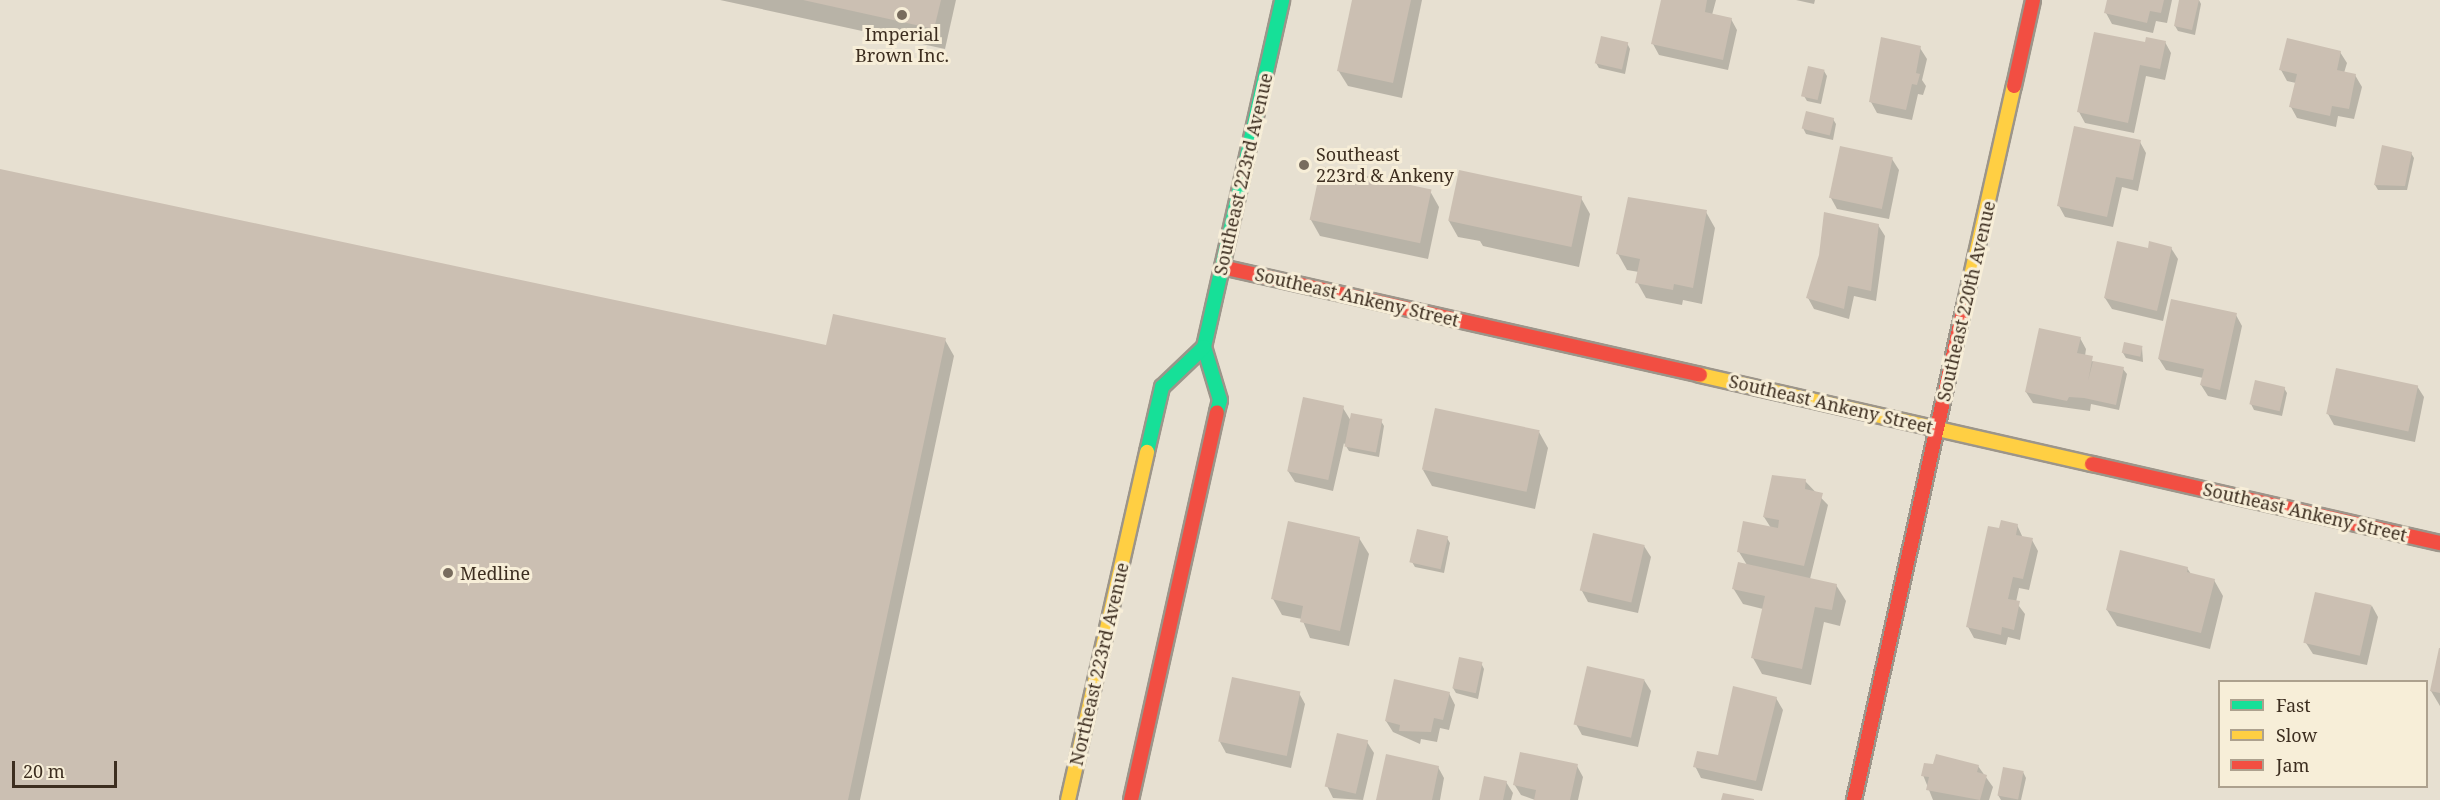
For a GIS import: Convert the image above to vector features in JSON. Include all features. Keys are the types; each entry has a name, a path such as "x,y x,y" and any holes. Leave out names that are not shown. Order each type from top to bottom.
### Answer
{"street":[{"name":"Southeast 223rd Avenue","path":"1131,800 1220,400 1204,347 1282,0"},
{"name":"Southeast 220th Avenue","path":"1854,800 2033,0"},
{"name":"Southeast Ankeny Street","path":"1222,267 2440,543"},
{"name":"Northeast 223rd Avenue","path":"1068,800 1162,387 1204,347"}],"building":[{"name":"Imperial Brown Inc.","path":"803,0 941,0 934,29"},
{"path":"1352,0 1411,0 1393,83 1337,71"},
{"path":"1661,0 1707,0 1705,12 1732,18 1723,60 1651,44"},
{"path":"2107,0 2164,0 2161,13 2150,11 2147,23 2104,13"},
{"path":"2179,0 2199,0 2192,30 2174,26"},
{"path":"2094,32 2145,42 2146,37 2166,41 2160,69 2140,65 2128,123 2077,112"},
{"path":"1601,36 1628,42 1622,70 1595,63"},
{"path":"1881,37 1921,46 1916,73 1920,74 1917,85 1912,84 1906,110 1869,102"},
{"path":"2287,38 2341,51 2337,70 2356,74 2349,109 2332,106 2330,116 2289,107 2297,74 2279,70"},
{"path":"1808,66 1825,70 1818,100 1801,96"},
{"path":"1806,111 1834,118 1830,135 1802,128"},
{"path":"2074,126 2141,140 2133,180 2116,177 2107,217 2057,206"},
{"path":"2382,145 2412,152 2405,186 2374,185"},
{"path":"1840,146 1893,157 1882,209 1829,198"},
{"path":"1321,166 1432,189 1420,243 1310,220"},
{"name":"Medline","path":"0,169 826,345 833,314 946,338 848,800 0,800"},
{"path":"1459,170 1582,196 1571,247 1448,221"},
{"path":"1628,197 1707,210 1693,288 1674,284 1673,290 1635,283 1640,259 1616,254"},
{"path":"1824,212 1879,224 1871,291 1848,286 1844,309 1806,298 1819,255"},
{"path":"2117,241 2148,248 2149,241 2172,247 2157,311 2104,298"},
{"path":"2171,299 2237,313 2220,390 2200,385 2204,369 2158,359"},
{"path":"2039,328 2081,337 2077,353 2093,356 2088,381 2093,361 2124,367 2116,405 2084,398 2069,397 2067,401 2025,392"},
{"path":"2124,342 2143,346 2140,357 2122,353"},
{"path":"2336,368 2418,385 2408,431 2326,414"},
{"path":"2255,380 2285,387 2280,411 2249,404"},
{"path":"1303,397 1344,406 1328,480 1287,471"},
{"path":"1435,408 1540,430 1527,492 1422,470"},
{"path":"1351,413 1382,419 1376,452 1345,446"},
{"path":"1772,475 1806,479 1805,489 1823,493 1804,566 1737,552 1743,521 1778,528 1779,520 1763,517"},
{"path":"2001,520 2018,524 2016,535 2033,538 2023,579 2013,577 2008,599 2020,601 2014,630 2002,627 2001,635 1966,627 1988,526 1999,528"},
{"path":"1288,521 1360,537 1340,631 1300,622 1303,606 1271,599"},
{"path":"1417,529 1448,536 1441,569 1409,562"},
{"path":"1593,533 1645,545 1631,602 1580,590"},
{"path":"2120,550 2188,567 2187,572 2215,579 2201,633 2106,610"},
{"path":"1738,562 1837,584 1832,610 1815,607 1802,669 1751,658 1765,596 1732,589"},
{"path":"2315,592 2372,605 2360,656 2303,643"},
{"path":"2440,648 2440,693 2430,691"},
{"path":"1459,657 1482,662 1476,693 1452,688"},
{"path":"1587,666 1644,679 1631,738 1574,724"},
{"path":"1232,677 1300,692 1287,756 1218,742"},
{"path":"1394,679 1450,692 1443,720 1434,718 1431,732 1399,731 1400,725 1385,721"},
{"path":"1733,686 1777,697 1756,781 1693,767 1697,751 1718,755"},
{"path":"1337,733 1368,740 1356,794 1325,787"},
{"path":"1520,752 1578,764 1570,800 1534,800 1536,790 1513,785"},
{"path":"1386,754 1439,766 1432,800 1376,800"},
{"path":"1936,754 1979,765 1977,772 1987,775 1980,800 1926,790 1929,777 1921,776 1924,763 1933,764"},
{"path":"2003,767 2024,771 2018,799 1997,795"},
{"path":"1484,776 1507,781 1503,800 1479,800"},
{"path":"1723,793 1754,799 1754,800 1721,800"}],"traffic: fast":[{"path":"1217,412 1220,400 1204,347 1282,0"},
{"path":"1147,452 1162,387 1204,347"}],"traffic: slow":[{"path":"1964,307 2014,86"},
{"path":"1700,375 2092,464"},
{"path":"1068,800 1147,452"}],"traffic: jam":[{"path":"2014,86 2033,0"},
{"path":"1222,267 1700,375"},
{"path":"1854,800 1964,307"},
{"path":"1131,800 1217,412"},
{"path":"2092,464 2440,543"}],"place":[{"name":"Imperial Brown Inc.","path":"902,15"},
{"name":"Southeast 223rd & Ankeny","path":"1304,165"},
{"name":"Medline","path":"448,573"}]}
